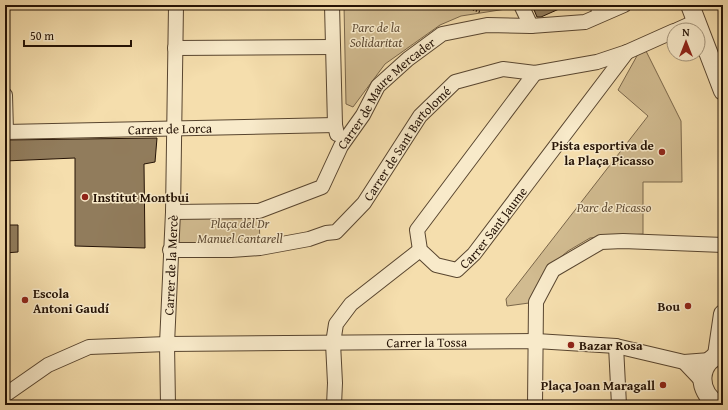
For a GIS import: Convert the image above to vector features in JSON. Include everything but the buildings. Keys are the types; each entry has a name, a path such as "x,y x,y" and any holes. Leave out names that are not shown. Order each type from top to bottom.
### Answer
{"street":[{"name":"Carrer de la Mercè","path":"168,405 167,344 170,250 173,212 176,5"},
{"path":"332,5 335,125 341,146"},
{"path":"521,5 531,26"},
{"name":"Carrer de Maure Mercader","path":"173,212 259,211 322,187 341,146 363,115 378,86 408,59 442,34 487,25 531,26 585,22 596,11 624,5"},
{"path":"685,22 693,13 722,86"},
{"name":"Carrer de Sant Bartolomé","path":"170,250 231,250 260,248 309,239 326,233 336,232 364,203 420,116 455,82 503,69 535,72 598,62 627,52 666,35"},
{"path":"175,48 333,47"},
{"name":"Carrer Sant Jaume","path":"420,250 436,265 457,270 474,254 627,52"},
{"path":"334,405 333,343 336,324 351,304 420,250 417,230 535,72"},
{"path":"5,95 6,132"},
{"name":"Carrer de Lorca","path":"6,132 335,125"},
{"path":"535,405 536,302 553,270 601,242 623,241 723,245"},
{"path":"718,405 707,396 702,381 705,366 717,356 723,323"},
{"name":"Carrer la Tossa","path":"5,395 48,365 90,346 536,341 616,346 684,362 717,356"},
{"path":"616,346 619,405"},
{"path":"684,362 702,381"}],"green space":[{"name":"Parc de la Solidaritat","path":"344,5 505,5 506,9 461,16 440,25 385,64 353,107 346,104"},
{"name":"Parc de Picasso","path":"643,45 681,121 682,182 643,182 643,234 590,238 568,251 545,270 529,303 507,306 506,299 648,116 618,90"},
{"name":"Plaça del Dr Manuel Cantarell","path":"259,211 260,248 170,250 173,212"}],"place":[{"name":"Pista esportiva de la Plaça Picasso","path":"662,152"},
{"name":"Institut Montbui","path":"85,197"},
{"name":"Escola Antoni Gaudí","path":"25,300"},
{"name":"Bou","path":"688,306"},
{"name":"Bazar Rosa","path":"571,345"},
{"name":"Plaça Joan Maragall","path":"663,385"}]}
